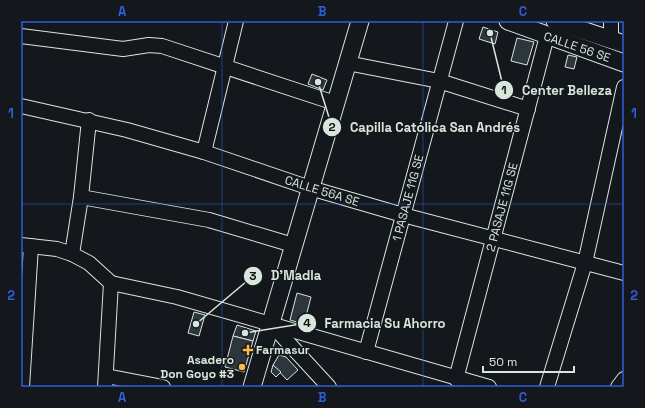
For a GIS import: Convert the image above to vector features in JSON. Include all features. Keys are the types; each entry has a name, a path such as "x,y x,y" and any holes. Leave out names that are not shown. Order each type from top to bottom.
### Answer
{"main road":[{"path":"252,387 360,21"},
{"name":"CALLE 56 SE","path":"508,21 624,63"},
{"name":"CALLE 56 SE","path":"555,21 617,42"}],"street":[{"path":"204,152 236,21"},
{"name":"1 PASAJE 11G SE","path":"366,352 456,21"},
{"path":"611,21 617,42"},
{"path":"21,36 123,49 150,45 162,46 335,103"},
{"name":"2 PASAJE 11G SE","path":"456,379 547,36"},
{"path":"347,63 440,81 528,109"},
{"path":"547,387 585,263 619,135 624,88"},
{"name":"CALLE 56A SE","path":"21,106 88,120 204,152 310,188 403,215 624,273"},
{"path":"72,254 81,197 88,120"},
{"path":"81,197 210,220 293,245"},
{"path":"22,387 26,246 57,249 72,254 89,263 111,283 177,297 270,323 456,379 489,387"},
{"path":"111,283 105,382 163,387"},
{"path":"270,323 329,387"},
{"path":"618,387 624,379"}],"building":[{"path":"483,27 498,32 495,44 479,39"},
{"path":"517,38 534,42 527,65 511,61"},
{"path":"568,55 577,57 574,69 565,67"},
{"path":"312,74 327,80 323,90 308,84"},
{"path":"297,293 311,297 304,324 290,320"},
{"path":"194,312 205,315 199,336 188,333"},
{"path":"237,325 256,331 253,341 233,336"},
{"path":"233,336 253,341 244,372 225,367"},
{"path":"279,355 286,357 298,370 287,380 273,365"},
{"path":"273,365 281,372 276,377 271,372"}],"place":[{"name":"Center Belleza","path":"490,33"},
{"name":"Capilla Católica San Andrés","path":"318,82"},
{"name":"D'Madla","path":"196,324"},
{"name":"Farmacia Su Ahorro","path":"245,333"},
{"name":"Farmasur","path":"248,350"},
{"name":"Asadero Don Goyo #3","path":"242,367"}]}
